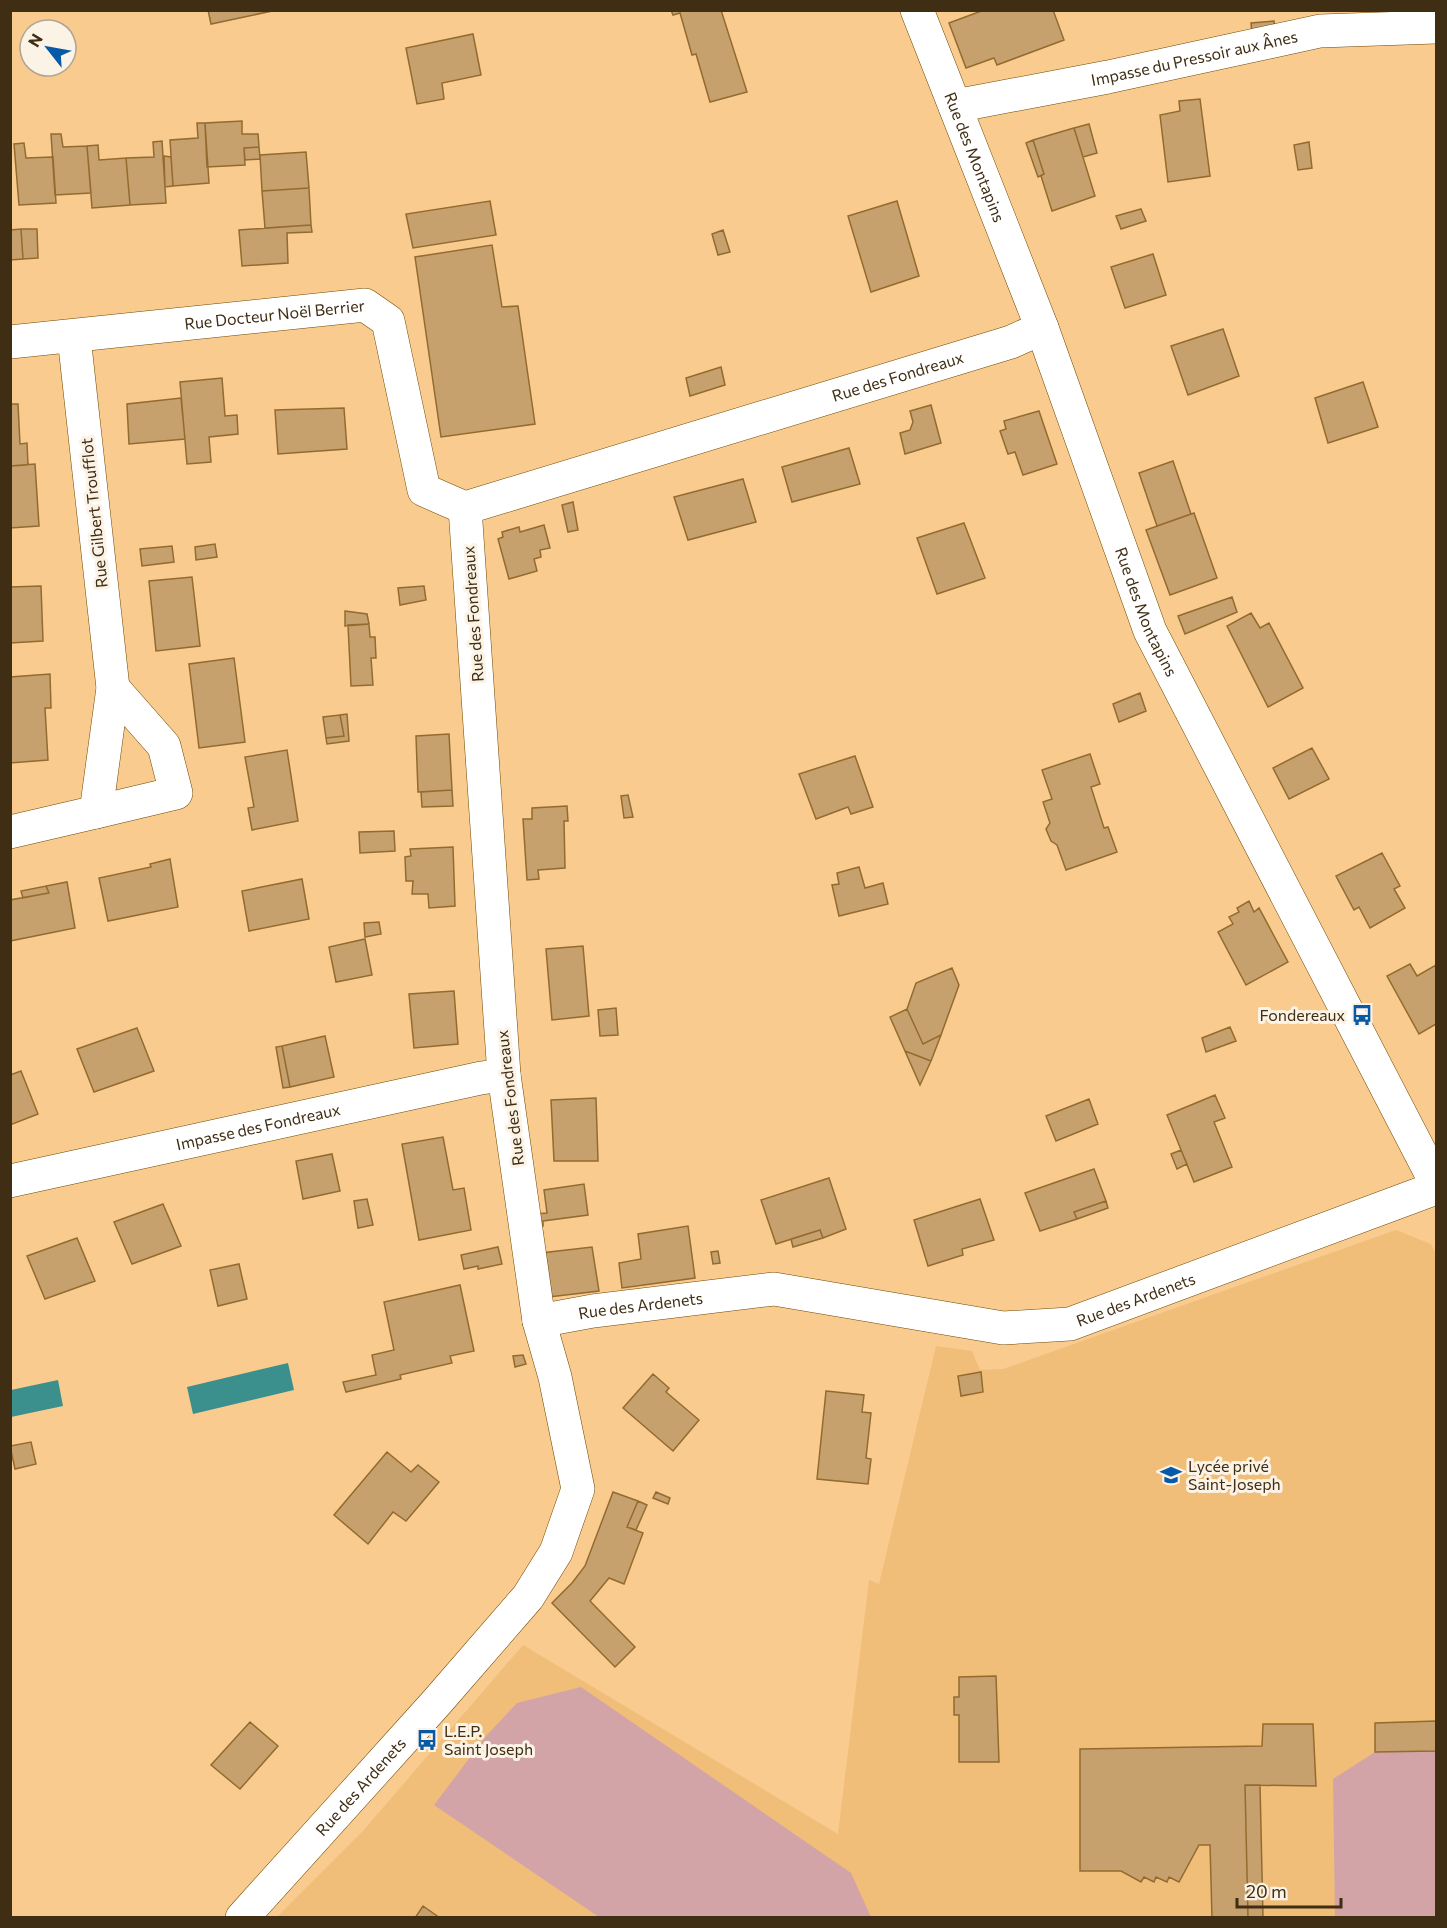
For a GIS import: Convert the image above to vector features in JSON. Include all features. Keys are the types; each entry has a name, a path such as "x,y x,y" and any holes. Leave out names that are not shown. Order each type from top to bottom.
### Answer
{"street":[{"name":"Rue des Montapins","path":"917,10 1042,328 1150,631 1437,1183"},
{"name":"Impasse du Pressoir aux Ânes","path":"955,106 1108,77 1322,21 1437,27"},
{"name":"Rue Docteur Noël Berrier","path":"10,342 364,305 388,321 424,490 465,508"},
{"name":"Rue des Fondreaux","path":"539,1321 504,1075 465,508 1011,342 1042,328"},
{"name":"Rue Gilbert Troufflot","path":"74,337 113,688 96,812"},
{"path":"10,832 176,793 164,746 113,688"},
{"name":"Impasse des Fondreaux","path":"10,1181 481,1078 504,1075"},
{"name":"Rue des Ardenets","path":"242,1917 436,1703 528,1596 556,1552 578,1488 555,1377 539,1321 593,1311 774,1289 1003,1328 1070,1324 1437,1188"}],"shaded area":[{"name":"Lycée privé Saint-Joseph","path":"1396,1230 1431,1244 1436,1254 1436,1917 276,1918 362,1832 523,1645 838,1834 869,1580 879,1584 936,1346 972,1351 980,1370 1003,1369"},
{"path":"581,1687 851,1873 871,1917 599,1917 434,1805 486,1736 517,1703"},
{"path":"1436,1750 1436,1917 1335,1917 1333,1779 1375,1752"}],"water":[{"path":"288,1363 294,1390 193,1414 187,1387"},
{"path":"58,1380 63,1406 11,1417 11,1390"}],"building":[{"path":"208,10 277,10 211,24"},
{"path":"671,10 721,10 747,92 710,102 696,54 692,55 680,13 673,15"},
{"path":"984,10 1053,10 1064,40 997,65 994,58 966,68 949,23"},
{"path":"1274,21 1275,34 1252,36 1251,23"},
{"path":"473,34 481,75 442,83 444,99 417,104 406,48"},
{"path":"1200,99 1210,176 1168,182 1160,115 1180,111 1179,101"},
{"path":"242,121 242,134 258,134 259,147 244,148 245,165 207,167 205,123"},
{"path":"197,123 205,123 209,183 173,186 170,140 198,138"},
{"path":"1089,124 1097,153 1083,157 1074,128"},
{"path":"1074,128 1095,196 1052,211 1041,176 1044,174 1033,140"},
{"path":"51,134 61,134 63,147 87,146 91,193 55,195"},
{"path":"1033,140 1044,174 1038,177 1026,143"},
{"path":"162,141 166,203 130,205 126,158 154,157 153,142"},
{"path":"1309,142 1312,168 1298,170 1294,145"},
{"path":"24,143 26,158 53,157 56,203 19,205 14,144"},
{"path":"98,145 99,160 126,158 130,205 92,208 87,146"},
{"path":"259,147 260,159 245,160 244,148"},
{"path":"306,152 309,188 262,191 260,155"},
{"path":"164,156 171,157 173,186 165,187"},
{"path":"309,188 311,225 265,228 262,191"},
{"path":"490,201 496,235 413,248 406,214"},
{"path":"897,201 919,276 871,292 848,216"},
{"path":"1141,209 1146,221 1121,229 1116,216"},
{"path":"311,225 312,232 287,233 288,263 242,266 239,230"},
{"path":"21,229 37,229 38,258 23,259"},
{"path":"21,229 23,259 10,260 10,230"},
{"path":"723,230 730,252 718,255 712,234"},
{"path":"492,245 502,307 518,306 535,424 441,437 415,257"},
{"path":"1153,254 1166,295 1125,308 1111,267"},
{"path":"1223,329 1239,376 1188,395 1171,346"},
{"path":"721,367 725,385 690,396 686,378"},
{"path":"222,378 225,416 237,415 238,434 209,437 211,462 187,464 180,382"},
{"path":"1363,382 1378,427 1328,443 1315,398"},
{"path":"181,398 185,439 129,444 127,404"},
{"path":"10,404 18,404 20,444 27,443 28,465 10,466"},
{"path":"931,405 941,443 905,454 900,433 910,430 913,422 910,411"},
{"path":"344,408 347,449 278,454 275,410"},
{"path":"1039,411 1057,464 1023,475 1015,452 1008,454 1000,431 1006,429 1004,421"},
{"path":"849,448 860,484 792,502 782,467"},
{"path":"1173,461 1191,514 1157,526 1139,473"},
{"path":"35,464 39,526 10,528 10,466"},
{"path":"743,479 756,522 688,540 674,497"},
{"path":"573,502 578,530 568,532 562,505"},
{"path":"1194,513 1217,578 1170,595 1146,530"},
{"path":"964,523 985,578 937,594 917,538"},
{"path":"544,525 550,548 540,550 541,557 534,559 537,571 509,579 498,539 503,537 502,532 519,527 520,532"},
{"path":"215,544 217,557 196,560 195,547"},
{"path":"172,546 174,562 142,566 140,549"},
{"path":"192,577 200,646 156,651 149,581"},
{"path":"41,586 43,641 10,643 10,587"},
{"path":"424,586 426,600 400,605 398,588"},
{"path":"1232,597 1237,612 1185,634 1178,616"},
{"path":"345,611 367,614 369,624 345,626"},
{"path":"1251,613 1260,628 1269,623 1303,688 1268,707 1227,626"},
{"path":"369,624 370,637 375,637 376,658 371,658 373,685 351,686 348,625"},
{"path":"234,658 245,742 199,748 189,664"},
{"path":"50,674 51,708 45,708 48,760 10,763 10,677"},
{"path":"1140,693 1146,711 1119,722 1113,704"},
{"path":"347,714 349,741 327,744 326,738 344,736 340,715"},
{"path":"340,715 344,736 326,738 323,717"},
{"path":"449,734 452,790 418,792 416,736"},
{"path":"1312,748 1329,779 1289,799 1273,768"},
{"path":"287,750 298,821 252,830 248,808 254,807 245,757"},
{"path":"1090,754 1100,784 1091,787 1104,828 1108,827 1117,852 1066,870 1057,845 1051,841 1046,829 1050,823 1043,802 1052,799 1042,770"},
{"path":"855,756 873,807 851,814 848,807 816,819 799,774"},
{"path":"452,790 453,806 422,807 421,792"},
{"path":"628,795 633,817 624,818 621,796"},
{"path":"567,806 568,821 564,821 565,868 538,870 539,879 527,880 523,819 532,819 532,808"},
{"path":"394,831 395,851 360,853 359,832"},
{"path":"453,847 455,906 429,908 428,894 412,894 413,881 406,881 405,857 411,856 410,849"},
{"path":"1382,853 1400,886 1394,889 1405,908 1370,928 1359,907 1354,910 1336,876"},
{"path":"170,859 178,907 108,921 99,878 151,867 150,864"},
{"path":"859,867 865,888 883,883 888,904 839,916 832,885 839,884 837,873"},
{"path":"302,879 309,919 249,931 242,891"},
{"path":"67,882 75,928 10,941 10,900 49,893 46,886"},
{"path":"46,886 49,893 23,898 21,891"},
{"path":"1249,901 1254,912 1259,908 1288,962 1246,985 1218,932 1233,924 1229,917 1239,912 1237,908"},
{"path":"379,922 381,934 365,937 364,923"},
{"path":"365,939 372,975 336,982 329,947"},
{"path":"583,946 589,1016 552,1020 546,949"},
{"path":"1410,964 1417,976 1436,965 1436,1024 1419,1034 1387,976"},
{"path":"952,968 959,985 941,1035 923,1044 907,1009 916,983"},
{"path":"454,991 458,1044 414,1048 409,994"},
{"path":"616,1008 618,1035 600,1036 598,1010"},
{"path":"907,1009 923,1044 941,1035 931,1061 905,1051 890,1017"},
{"path":"1230,1027 1236,1041 1206,1052 1202,1038"},
{"path":"137,1028 154,1071 94,1092 77,1049"},
{"path":"325,1036 334,1077 290,1087 282,1046"},
{"path":"282,1046 290,1087 283,1088 276,1047"},
{"path":"905,1051 931,1061 920,1085"},
{"path":"21,1071 38,1114 10,1125 10,1075"},
{"path":"1215,1095 1225,1118 1214,1122 1232,1167 1194,1182 1167,1115"},
{"path":"596,1098 598,1161 554,1161 551,1100"},
{"path":"1089,1099 1098,1124 1056,1141 1046,1116"},
{"path":"443,1137 453,1190 464,1188 471,1230 419,1240 402,1144"},
{"path":"1181,1150 1187,1164 1177,1169 1171,1154"},
{"path":"332,1154 340,1191 303,1199 296,1161"},
{"path":"1094,1169 1106,1201 1074,1212 1077,1219 1040,1231 1025,1193"},
{"path":"829,1178 846,1229 823,1238 820,1230 776,1244 761,1200"},
{"path":"584,1184 588,1215 543,1221 543,1226 538,1226 536,1214 547,1213 544,1190"},
{"path":"367,1199 373,1225 358,1228 354,1201"},
{"path":"980,1199 994,1240 962,1249 963,1255 928,1266 914,1220"},
{"path":"1106,1201 1108,1208 1077,1219 1074,1212"},
{"path":"163,1204 181,1246 132,1264 114,1222"},
{"path":"688,1226 695,1278 622,1288 619,1263 641,1259 638,1234"},
{"path":"820,1230 823,1238 793,1247 791,1239"},
{"path":"77,1238 95,1281 45,1299 27,1256"},
{"path":"498,1247 502,1264 478,1269 478,1266 464,1269 461,1255"},
{"path":"592,1247 599,1291 549,1297 541,1253"},
{"path":"718,1251 720,1263 713,1264 711,1252"},
{"path":"239,1264 247,1299 218,1306 210,1270"},
{"path":"460,1285 474,1351 450,1356 452,1363 400,1375 401,1379 346,1392 343,1382 376,1375 372,1355 394,1350 384,1302"},
{"path":"523,1355 526,1364 515,1367 513,1356"},
{"path":"981,1372 983,1392 961,1396 958,1376"},
{"path":"653,1374 669,1388 666,1392 699,1420 673,1451 623,1408"},
{"path":"826,1391 864,1395 862,1412 871,1413 866,1458 871,1459 868,1484 817,1479"},
{"path":"31,1442 36,1464 15,1469 10,1446"},
{"path":"387,1452 411,1472 418,1465 439,1482 406,1521 393,1512 368,1544 334,1515"},
{"path":"613,1492 638,1501 627,1527 643,1533 624,1584 609,1578 590,1601 635,1647 615,1667 552,1603 585,1566"},
{"path":"656,1492 670,1498 668,1504 653,1498"},
{"path":"638,1501 647,1505 636,1530 627,1527"},
{"path":"996,1676 999,1762 959,1762 959,1715 954,1715 954,1697 959,1697 959,1677"},
{"path":"1436,1721 1436,1751 1375,1752 1375,1723"},
{"path":"250,1722 278,1746 240,1789 211,1765"},
{"path":"1263,1724 1313,1724 1316,1786 1245,1785 1248,1918 1212,1918 1210,1845 1199,1845 1179,1882 1169,1877 1167,1882 1156,1877 1154,1882 1144,1877 1141,1882 1121,1871 1080,1871 1080,1749 1262,1746"},
{"path":"1245,1785 1260,1785 1263,1918 1248,1918"},
{"path":"423,1906 440,1918 415,1918"}],"place":[{"name":"Fondereaux","path":"1362,1015"},
{"name":"Lycée privé Saint-Joseph","path":"1171,1475"},
{"name":"L.E.P. Saint Joseph","path":"427,1740"}]}
